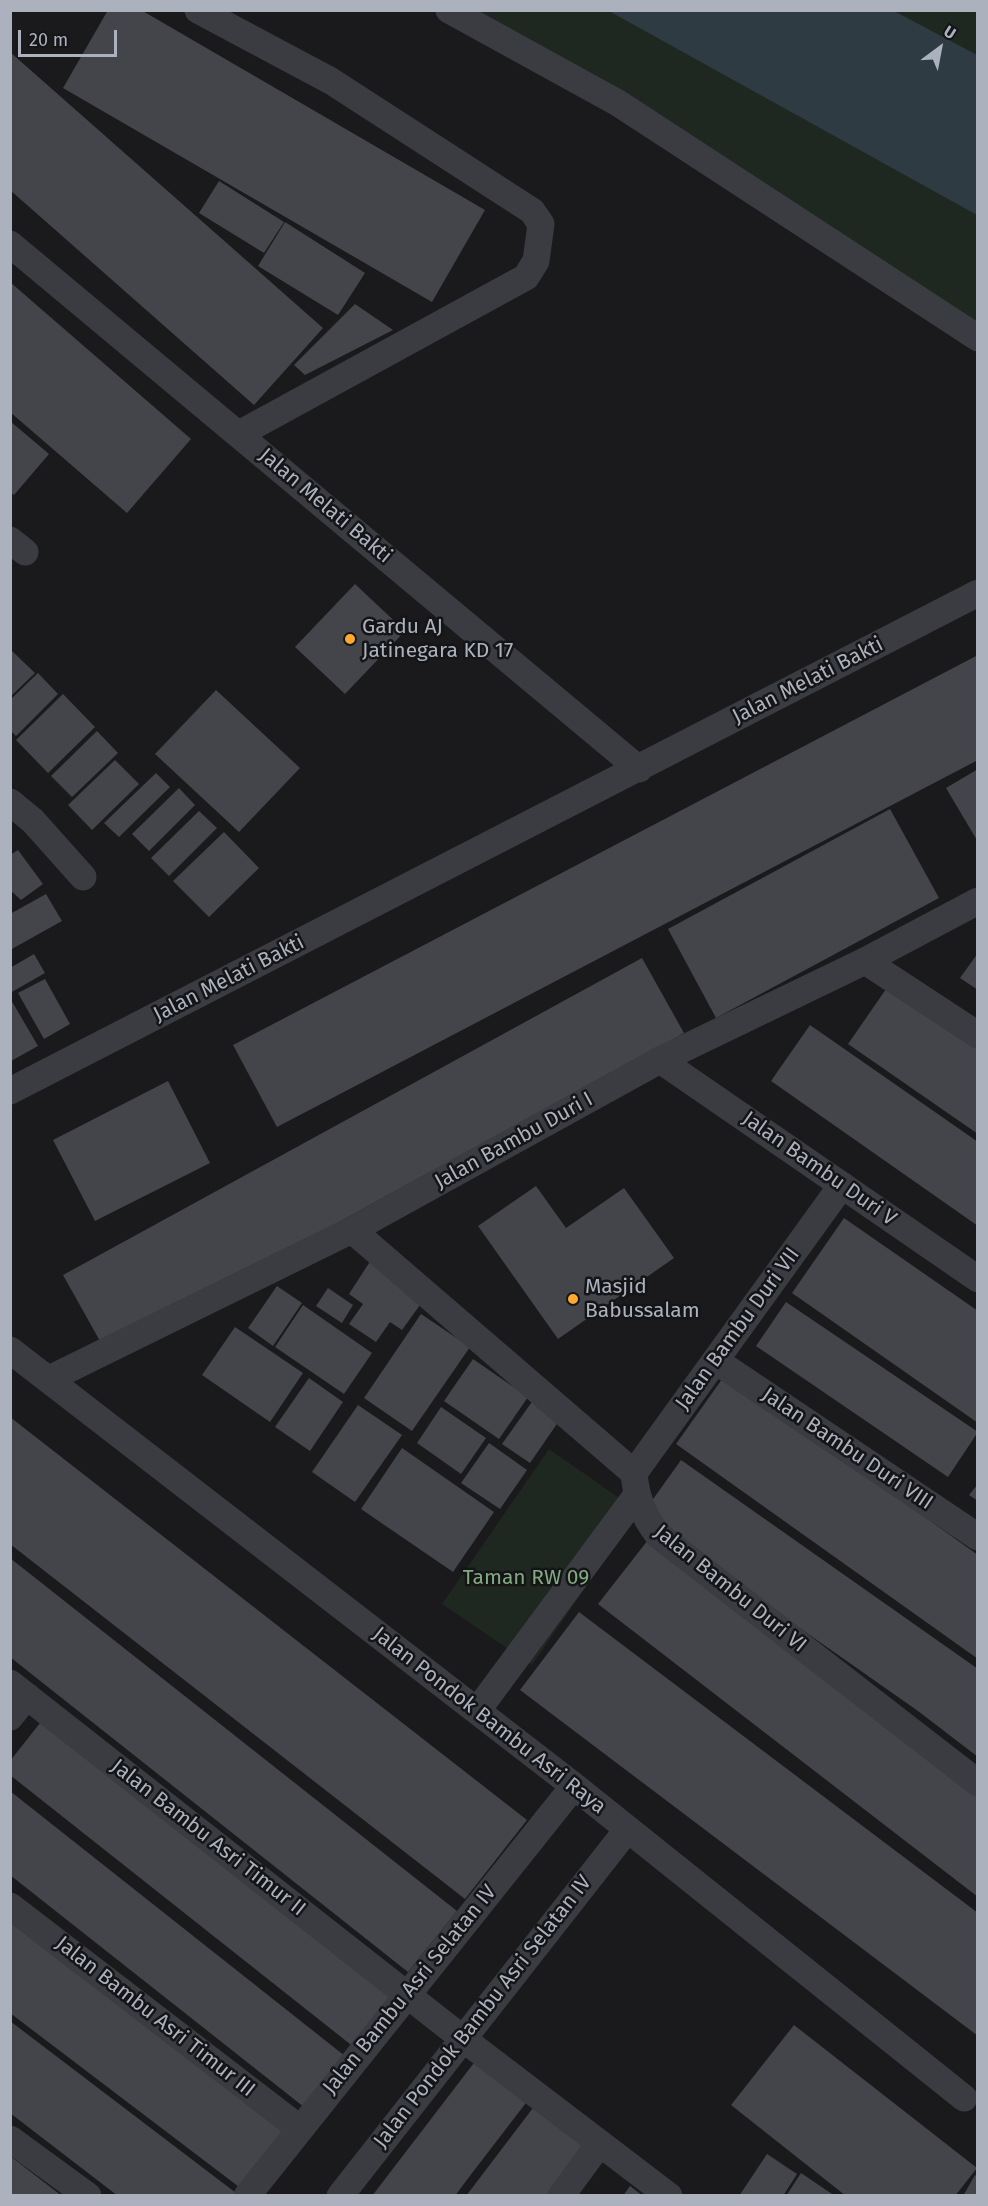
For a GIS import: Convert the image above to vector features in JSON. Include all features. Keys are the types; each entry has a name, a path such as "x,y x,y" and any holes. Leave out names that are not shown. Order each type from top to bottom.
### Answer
{"street":[{"path":"198,10 331,81 532,211 541,224 536,261 526,277 239,434"},
{"path":"448,10 618,103 978,338"},
{"name":"Jalan Melati Bakti","path":"10,243 639,769"},
{"name":"Jalan Melati Bakti","path":"10,1091 978,593"},
{"path":"10,802 33,821 83,877"},
{"name":"Jalan Bambu Duri I","path":"49,1379 352,1230 660,1060 865,961 978,901"},
{"path":"865,961 978,1035"},
{"name":"Jalan Bambu Duri V","path":"660,1060 978,1279"},
{"name":"Jalan Bambu Duri VII","path":"477,1711 635,1484 716,1361 842,1185"},
{"name":"Jalan Bambu Duri VI","path":"352,1230 635,1484 646,1520 658,1535 978,1783"},
{"name":"Jalan Pondok Bambu Asri Raya","path":"10,1350 574,1786 964,2098"},
{"name":"Jalan Bambu Duri VIII","path":"716,1361 978,1537"},
{"path":"10,1717 19,1689"},
{"name":"Jalan Bambu Asri Timur II","path":"19,1689 462,2038 669,2196"},
{"name":"Jalan Bambu Asri Selatan IV","path":"247,2196 574,1786"},
{"name":"Jalan Pondok Bambu Asri Selatan IV","path":"340,2196 627,1830"},
{"name":"Jalan Bambu Asri Timur III","path":"10,1906 299,2128"},
{"path":"10,2139 88,2196"},
{"path":"561,2196 600,2144"}],"green space":[{"path":"440,11 977,11 977,337"},
{"name":"Taman RW 09","path":"549,1449 638,1511 532,1665 442,1604"}],"shaded area":[{"path":"609,11 894,11 977,55 977,215"}],"building":[{"path":"108,10 141,10 485,210 432,302 63,88"},
{"path":"10,52 323,328 254,405 10,190"},
{"path":"219,181 284,222 264,253 199,213"},
{"path":"285,222 365,273 338,315 258,266"},
{"path":"10,282 191,439 127,513 10,412"},
{"path":"355,304 393,330 305,375 294,365"},
{"path":"10,421 49,454 14,495 10,492"},
{"name":"Gardu AJ Jatinegara KD 17","path":"355,584 405,631 345,694 295,647"},
{"path":"10,649 35,673 10,697"},
{"path":"978,655 978,760 277,1127 233,1045"},
{"path":"38,673 58,694 16,736 10,730 10,700"},
{"path":"216,690 300,768 239,832 155,754"},
{"path":"63,694 95,727 48,773 16,740"},
{"path":"97,731 118,753 72,797 51,776"},
{"path":"115,760 139,784 92,830 68,805"},
{"path":"978,769 978,842 946,788"},
{"path":"156,773 170,787 119,837 104,823"},
{"path":"179,788 195,805 149,851 132,834"},
{"path":"890,809 939,898 716,1018 668,929"},
{"path":"199,811 217,828 169,876 151,858"},
{"path":"224,832 259,868 209,917 173,881"},
{"path":"18,850 43,884 21,900 10,890 10,855"},
{"path":"46,894 62,921 10,950 10,914"},
{"path":"978,953 978,990 960,978"},
{"path":"34,954 45,973 10,993 10,968"},
{"path":"642,958 684,1033 105,1350 63,1275"},
{"path":"45,979 70,1024 44,1039 18,993"},
{"path":"893,979 978,1038 978,1134 848,1044"},
{"path":"10,998 38,1046 11,1061 10,1060"},
{"path":"810,1025 978,1142 978,1226 771,1081"},
{"path":"168,1081 210,1163 95,1221 53,1140"},
{"name":"Masjid Babussalam","path":"536,1186 566,1228 624,1188 674,1258 558,1339 478,1226"},
{"path":"844,1218 978,1311 978,1423 792,1293"},
{"path":"371,1260 425,1298 402,1330 390,1322 376,1342 349,1324 363,1304 349,1294"},
{"path":"277,1286 302,1303 273,1346 248,1328"},
{"path":"328,1288 353,1305 342,1323 316,1306"},
{"path":"786,1302 978,1432 948,1477 756,1346"},
{"path":"303,1305 372,1353 344,1394 275,1347"},
{"path":"421,1314 470,1347 412,1431 364,1398"},
{"path":"235,1327 303,1373 270,1422 202,1375"},
{"path":"473,1359 528,1397 499,1439 444,1401"},
{"path":"725,1375 978,1555 978,1659 676,1444"},
{"path":"309,1378 343,1402 310,1451 275,1427"},
{"path":"534,1399 561,1418 530,1463 502,1444"},
{"path":"358,1405 402,1435 355,1502 312,1472"},
{"path":"441,1407 486,1438 461,1474 417,1443"},
{"path":"10,1417 527,1820 465,1899 10,1544"},
{"path":"489,1443 527,1470 500,1509 461,1483"},
{"path":"402,1448 494,1512 453,1572 361,1509"},
{"path":"681,1460 978,1669 978,1757 918,1711 784,1617 646,1509"},
{"path":"978,1484 978,1501 969,1495"},
{"path":"648,1540 978,1795 978,1897 598,1604"},
{"path":"10,1558 457,1911 408,1972 10,1657"},
{"path":"579,1612 978,1913 978,2036 520,1690"},
{"path":"44,1718 396,1997 355,2048 10,1775 10,1761"},
{"path":"10,1791 350,2060 309,2111 10,1875"},
{"path":"10,1921 291,2134 247,2193 10,2013"},
{"path":"10,2021 240,2196 118,2196 10,2113"},
{"path":"794,2025 977,2168 955,2196 846,2196 731,2105"},
{"path":"480,2055 532,2095 455,2196 372,2196"},
{"path":"539,2100 595,2144 555,2196 466,2196"},
{"path":"767,2154 797,2174 783,2196 739,2196"},
{"path":"10,2156 62,2196 10,2196"},
{"path":"801,2173 835,2196 786,2196"},
{"path":"975,2175 978,2177 978,2196 963,2196"},
{"path":"630,2186 643,2196 623,2196"}],"place":[{"name":"Gardu AJ Jatinegara KD 17","path":"350,639"},
{"name":"Masjid Babussalam","path":"573,1299"}]}
